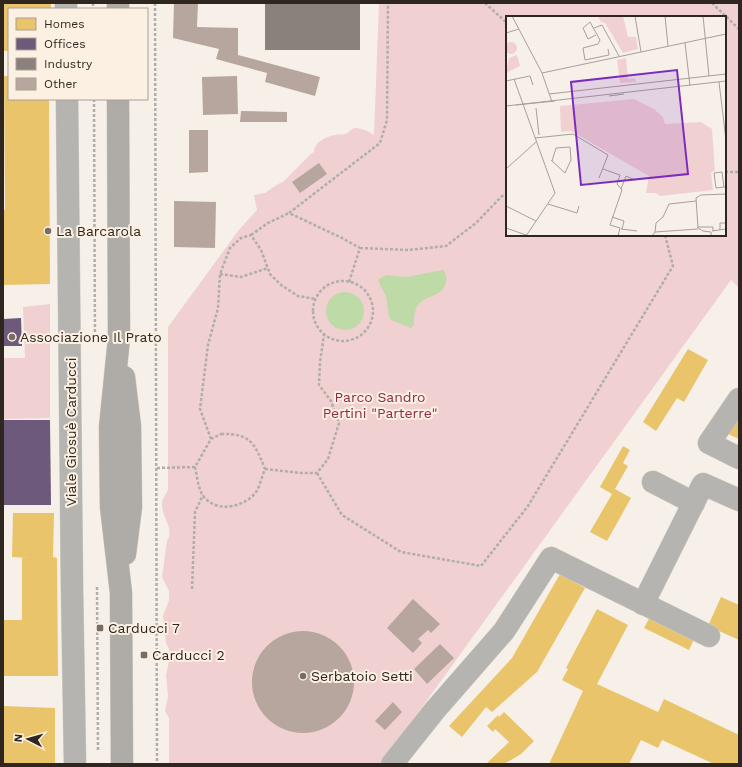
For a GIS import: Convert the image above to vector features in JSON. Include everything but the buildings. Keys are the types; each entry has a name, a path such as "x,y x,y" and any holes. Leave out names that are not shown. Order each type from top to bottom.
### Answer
{"main road":[{"path":"118,100 119,338 110,426 111,507 121,593 122,764"}],"street":[{"name":"Viale Giosuè Carducci","path":"68,100 61,382 72,588 75,764"},
{"path":"739,399 709,443 739,458"},
{"path":"653,482 694,503"},
{"path":"643,604 703,484 739,500"},
{"path":"392,764 434,710 504,631 551,558 709,636"}],"path":[{"path":"156,3 157,764"},
{"path":"211,439 200,409 208,345 218,308 220,274 230,248 241,238 289,213 380,143 387,120 388,3"},
{"path":"485,3 506,22"},
{"path":"712,3 726,16"},
{"path":"726,16 739,29"},
{"path":"726,172 739,172"},
{"path":"289,213 360,248 408,250 446,246 476,223 502,196 506,196"},
{"path":"251,234 261,250 270,274 281,285 298,296 316,298"},
{"path":"316,473 342,515 401,552 481,566 528,506 673,266 665,236"},
{"path":"349,282 360,248"},
{"path":"220,274 241,277 268,268"},
{"path":"341,281 349,282 358,285 366,291 371,300 373,309 372,319 368,328 361,336 347,341 333,340 324,335 318,329 314,322 313,306 320,292 329,284 341,281"},
{"path":"265,469 301,474 316,473 328,459 339,423 331,401 320,385 320,362 324,335"},
{"path":"221,434 231,434 250,440 257,450 265,469 256,491 247,501 236,506 224,507 212,504 203,495 195,467 211,439 221,434"},
{"path":"157,468 195,467"},
{"path":"192,589 195,512 203,495"}],"green space":[{"name":"Parco Sandro Pertini \"Parterre\"","path":"379,3 739,3 739,288 731,280 381,764 169,764 169,718 165,711 168,696 166,676 169,660 169,649 166,643 163,616 169,600 169,591 162,577 167,541 169,537 169,527 162,508 163,498 168,490 168,327 238,231 257,210 254,195 265,193 283,182 314,152 316,145 325,138 345,134 356,128 366,130 374,135"},
{"path":"50,304 50,418 3,419 3,358 25,358 23,307"}],"shaded area":[{"path":"443,270 447,278 444,287 436,295 423,300 419,304 415,312 414,325 411,328 391,320 389,317 386,296 378,281 380,278 387,275 406,277"},
{"path":"341,292 349,292 361,301 364,311 361,321 355,327 349,330 341,330 329,321 326,315 326,307 335,295"}],"place":[{"name":"La Barcarola","path":"48,231"},
{"name":"Associazione Il Prato","path":"12,337"},
{"name":"Carducci 7","path":"100,628"},
{"name":"Carducci 2","path":"144,655"},
{"name":"Serbatoio Setti","path":"303,676"}]}
